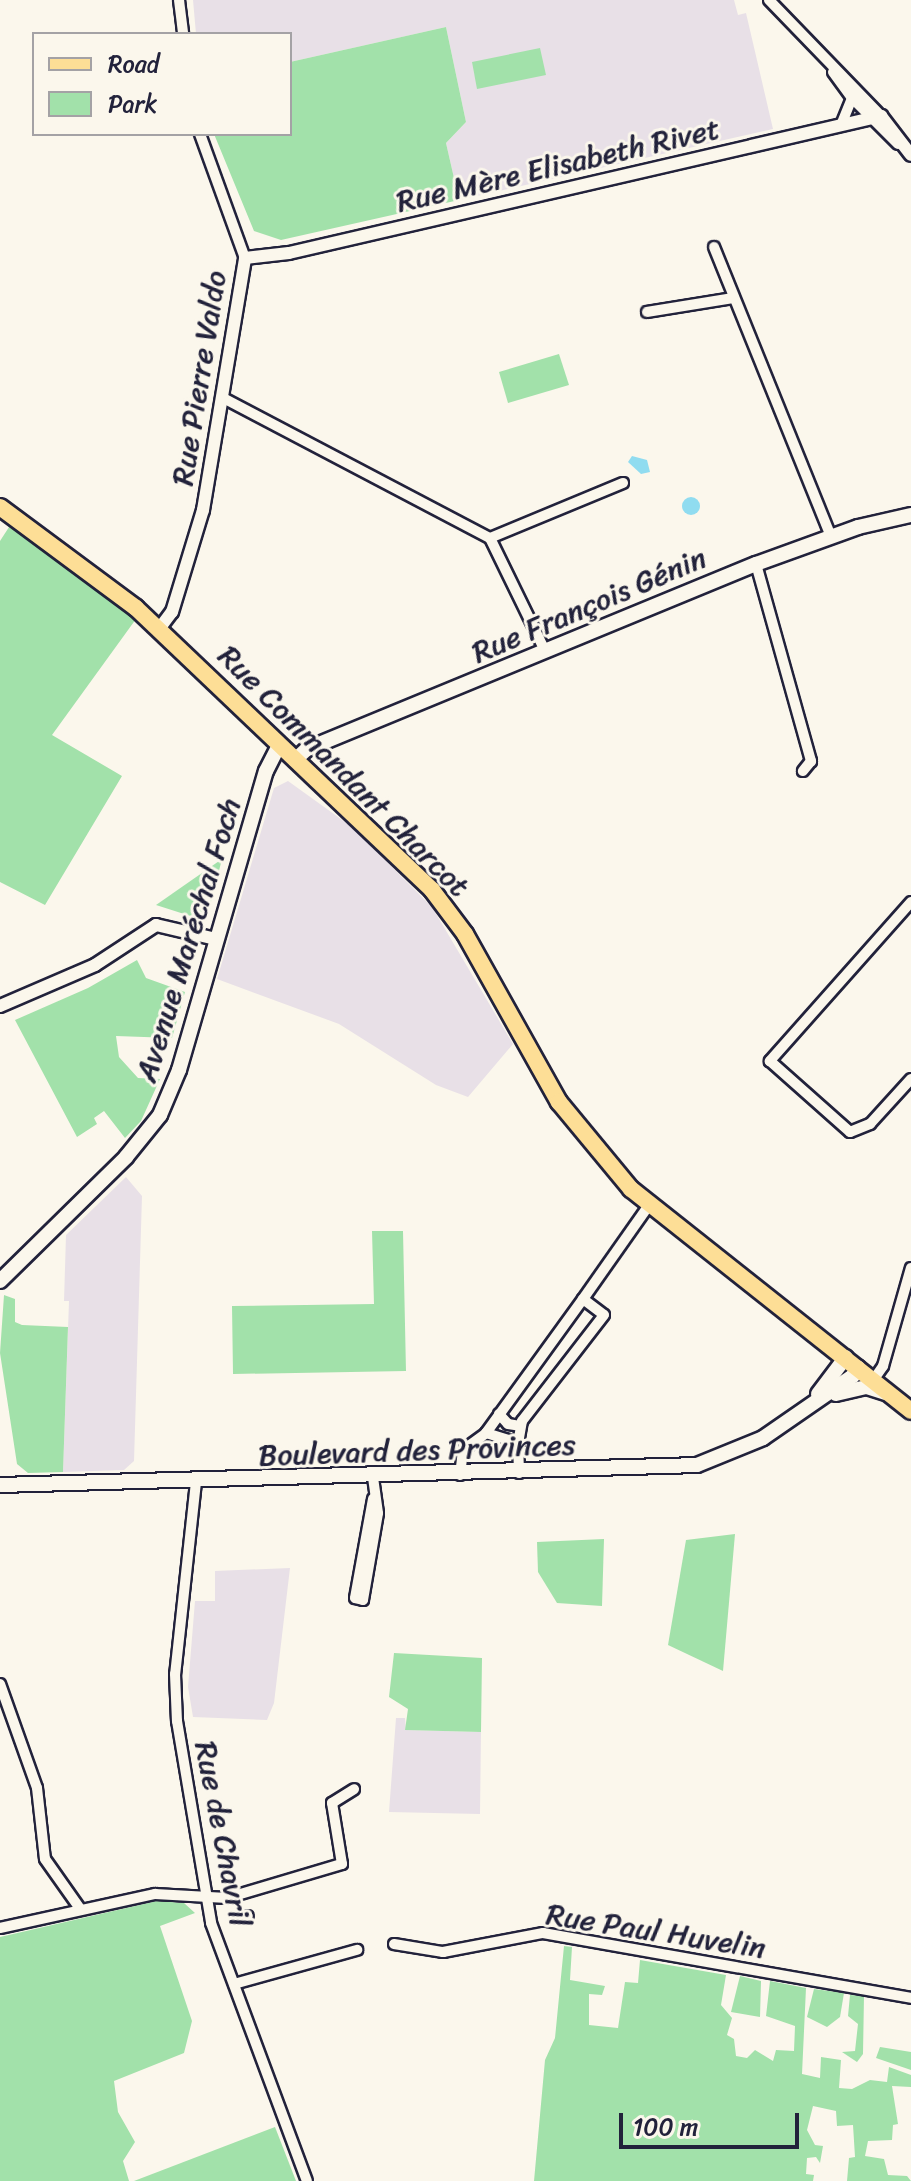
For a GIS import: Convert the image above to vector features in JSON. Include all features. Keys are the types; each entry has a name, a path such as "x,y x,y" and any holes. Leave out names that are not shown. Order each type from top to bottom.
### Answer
{"main road":[{"name":"Rue Commandant Charcot","path":"0,507 159,629 452,914 559,1102 615,1173 649,1205 911,1411"},
{"name":"Rue François Génin","path":"295,760 307,749 756,564 831,536 911,515"},
{"name":"Avenue Maréchal Foch","path":"0,1281 126,1157 160,1115 179,1070 266,771 279,745"},
{"name":"Boulevard des Provinces","path":"0,1485 665,1468 720,1460 763,1438 816,1398 850,1379 852,1362"},
{"name":"Boulevard des Provinces","path":"816,1398 867,1387 896,1397"}],"street":[{"path":"179,0 183,32"},
{"path":"769,0 876,117"},
{"path":"827,63 852,98 903,142 911,155"},
{"path":"841,125 852,98"},
{"name":"Rue Mère Elisabeth Rivet","path":"245,258 303,250 876,117"},
{"name":"Rue Pierre Valdo","path":"159,629 172,612 203,510 225,399 245,258 201,136"},
{"path":"714,247 831,536"},
{"path":"647,312 733,298"},
{"path":"225,399 490,538 545,651"},
{"path":"490,538 623,483"},
{"path":"756,564 811,761 803,771"},
{"path":"911,902 770,1061 850,1132 870,1124 911,1079"},
{"path":"0,1006 95,965 156,925 216,939"},
{"path":"460,1475 463,1450 486,1433 649,1205"},
{"path":"874,1379 883,1366 911,1268"},
{"path":"519,1473 520,1426 604,1315 583,1299"},
{"path":"499,1414 508,1424 520,1426"},
{"path":"486,1433 518,1443"},
{"path":"373,1477 378,1513 363,1600 355,1598 374,1497"},
{"name":"Rue de Chavril","path":"196,1482 175,1693 206,1897 234,1984 307,2181"},
{"path":"0,1684 37,1788 45,1859 81,1910"},
{"path":"0,1928 167,1892 227,1898 342,1864 332,1803 354,1789"},
{"name":"Rue Paul Huvelin","path":"394,1944 443,1952 543,1933 911,1998"},
{"path":"234,1984 357,1950"}],"shaded area":[{"path":"193,0 734,0 738,15 746,13 773,129 459,200 446,143 466,122 446,27 292,62 292,32 196,32"},
{"path":"288,781 352,827 432,907 513,1044 468,1097 436,1085 339,1024 217,979 274,788"},
{"path":"126,1177 142,1196 134,1461 124,1470 63,1472 69,1301 64,1301 66,1235"},
{"path":"290,1568 274,1703 267,1720 193,1717 188,1687 195,1601 215,1601 215,1571"},
{"path":"396,1718 405,1718 406,1730 481,1732 480,1814 389,1812"}],"green space":[{"path":"446,27 466,122 446,143 459,200 281,240 254,231 215,136 292,136 292,62"},
{"path":"540,48 546,75 477,89 472,62"},
{"path":"559,354 569,385 508,403 499,372"},
{"path":"11,524 136,619 52,735 122,776 45,905 0,882 0,541"},
{"path":"222,859 206,921 156,905"},
{"path":"137,960 146,978 185,992 172,1038 116,1036 119,1057 138,1078 160,1079 141,1121 125,1138 104,1111 94,1118 97,1124 77,1137 15,1020 88,988"},
{"path":"372,1231 403,1231 406,1371 233,1374 232,1306 374,1304"},
{"path":"4,1295 15,1299 15,1322 68,1327 63,1472 28,1473 17,1464 0,1353"},
{"path":"735,1534 723,1671 668,1645 686,1540"},
{"path":"604,1539 602,1606 557,1603 538,1572 537,1542"},
{"path":"394,1653 482,1658 481,1732 405,1730 408,1709 389,1697"},
{"path":"157,1901 184,1903 195,1913 160,1926 192,2021 184,2053 114,2081 118,2112 135,2142 123,2161 129,2181 0,2181 0,1937"},
{"path":"564,1946 572,1947 570,1980 605,1986 602,1995 589,1994 589,2025 618,2028 625,1982 638,1983 640,1960 726,1975 721,2005 732,2018 727,2035 734,2039 736,2056 747,2058 755,2050 773,2061 776,2050 794,2051 795,2026 766,2016 770,1981 806,1988 802,2074 820,2078 821,2057 841,2060 839,2088 852,2089 870,2080 887,2082 889,2067 911,2075 911,2087 892,2086 898,2124 893,2125 892,2140 868,2141 865,2156 884,2159 888,2175 907,2176 911,2181 847,2181 849,2158 855,2157 853,2125 837,2126 836,2111 813,2106 807,2130 815,2145 823,2146 820,2163 816,2157 807,2158 806,2174 814,2175 813,2181 534,2181 545,2060 555,2038"},
{"path":"740,1976 761,1981 760,2017 731,2012"},
{"path":"814,1989 844,1993 840,2017 827,2027 807,2017"},
{"path":"850,1995 864,1996 863,2054 857,2062 842,2052 855,2051 858,2024 848,2016"},
{"path":"880,2047 911,2052 911,2070 876,2058"},
{"path":"275,2127 296,2181 134,2181"}],"water":[{"path":"632,456 647,460 650,472 641,474 628,462"},
{"path":"691,497 700,506 691,515 682,506"}]}
